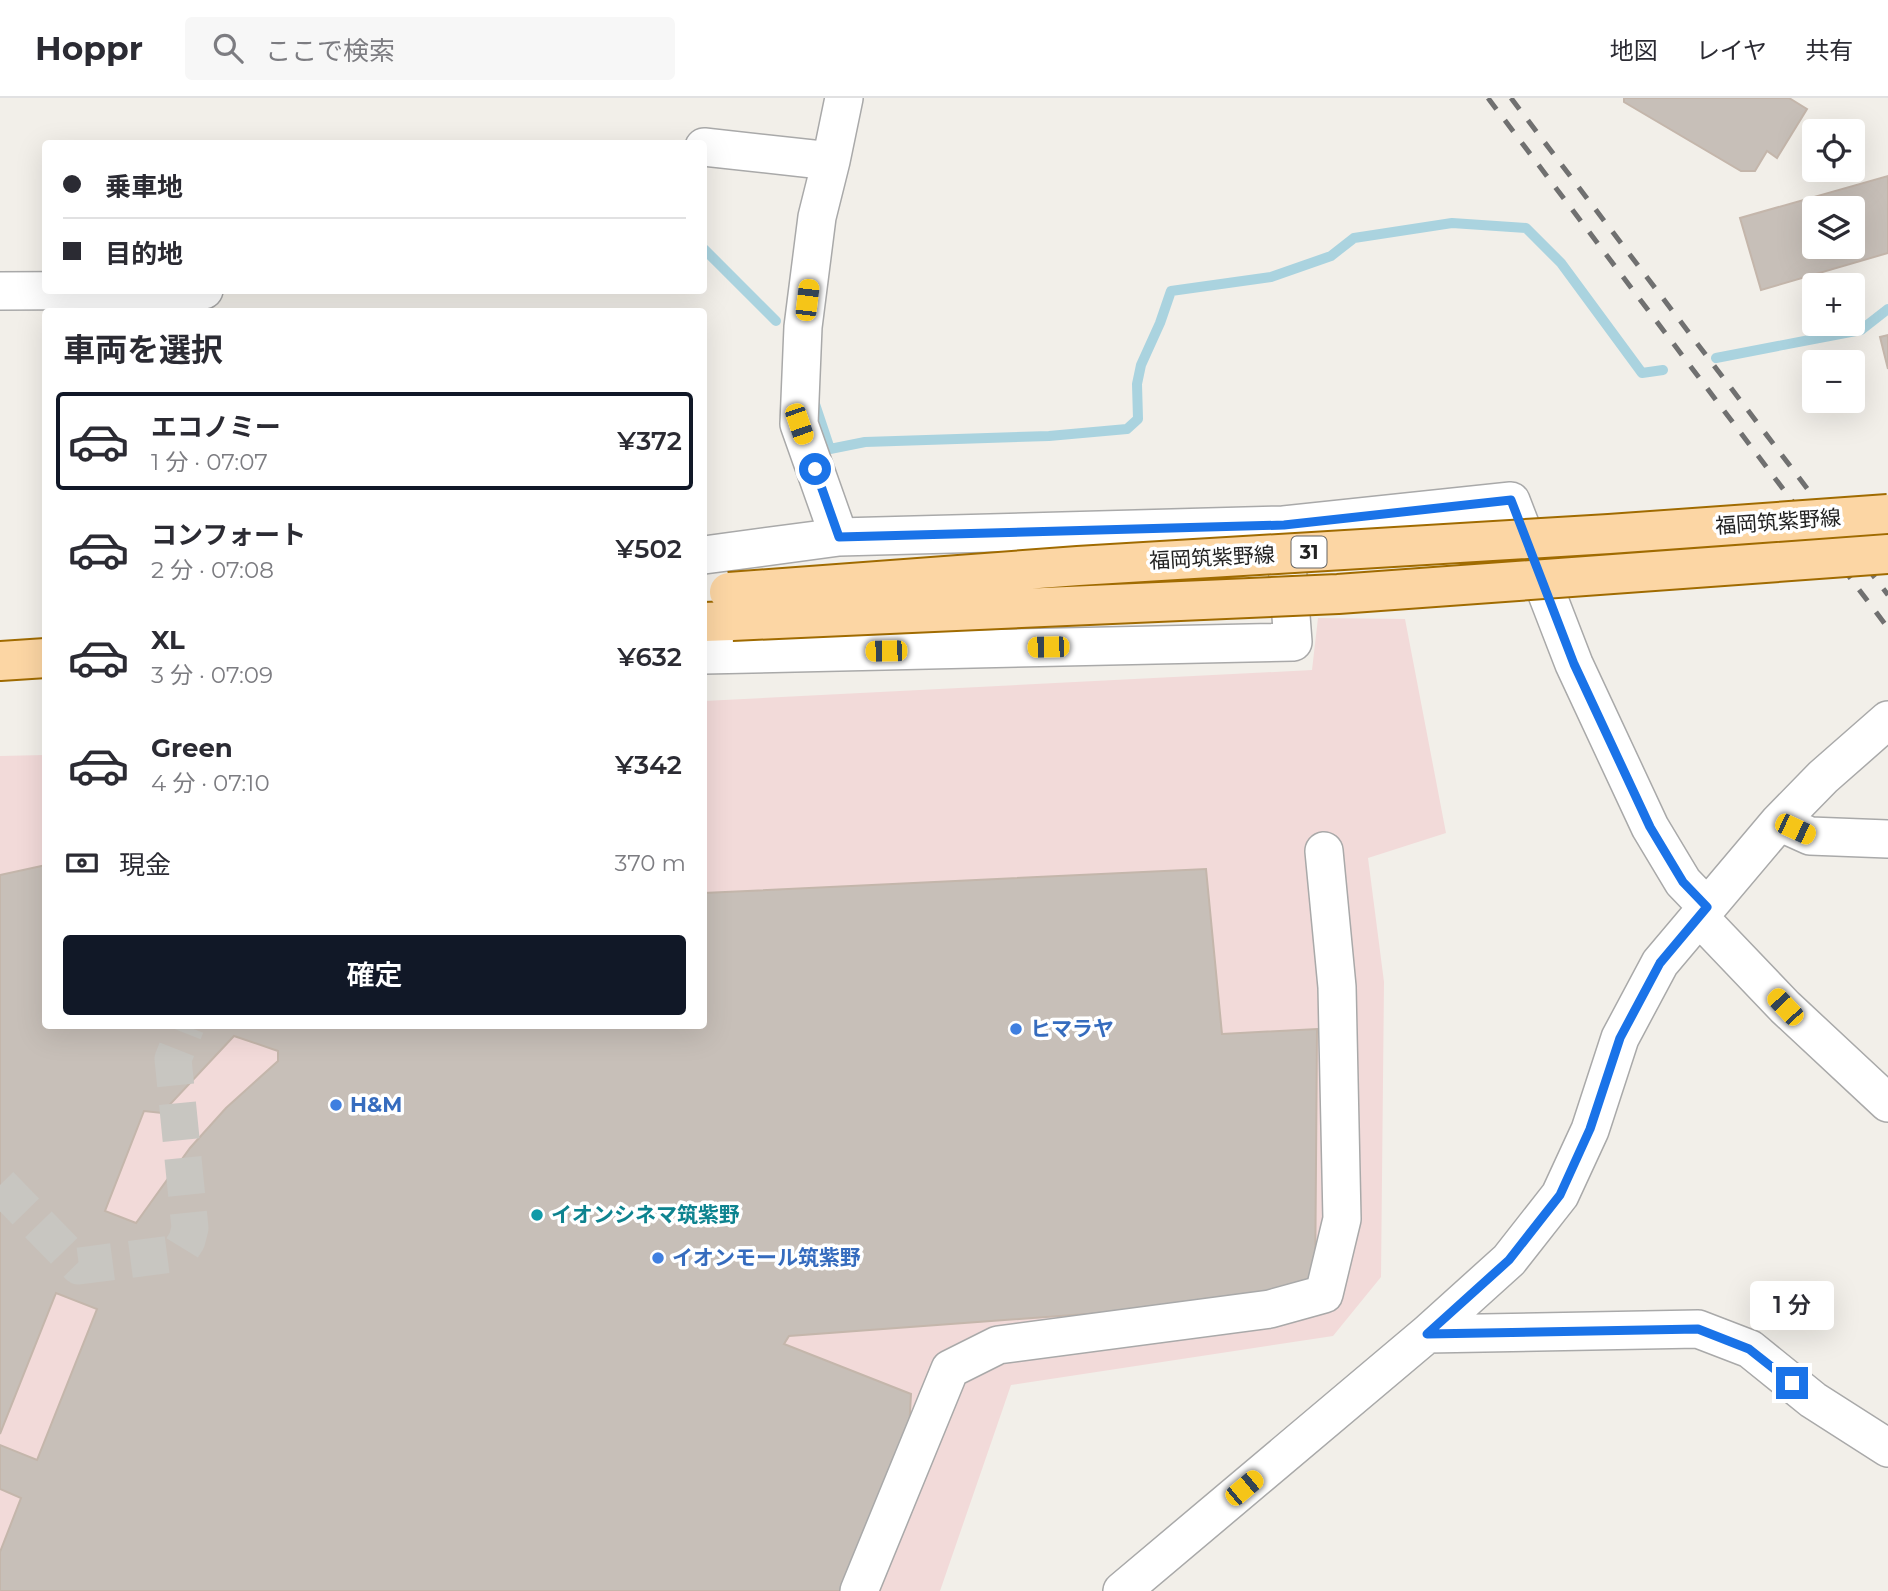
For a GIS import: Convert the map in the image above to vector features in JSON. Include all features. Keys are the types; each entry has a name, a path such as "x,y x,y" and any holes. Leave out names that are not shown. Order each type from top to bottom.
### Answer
{"main road":[{"path":"1609,534 1888,489"},
{"name":"福岡筑紫野線","path":"717,607 1078,566 1888,514"},
{"name":"福岡筑紫野線","path":"717,607 1338,594 1888,554"},
{"path":"1777,562 1888,568"},
{"path":"0,661 42,658"}],"street":[{"path":"839,537 799,424 803,327 817,217 844,98"},
{"path":"707,147 831,161"},
{"path":"0,291 42,291"},
{"path":"707,555 839,537 1284,525 1511,500 1574,664 1650,827 1683,882 1703,912 1785,1007 1888,1103"},
{"path":"707,655 1293,642 1284,525"},
{"path":"1122,1591 1427,1334 1509,1260 1560,1195 1590,1129 1620,1038 1660,963 1779,822 1823,776 1888,720"},
{"path":"1779,822 1810,836 1888,839"},
{"path":"859,1591 950,1369 998,1345 1270,1308 1324,1294 1342,1219 1337,988 1324,851"},
{"path":"1427,1334 1698,1329 1749,1349 1813,1400 1888,1448"}],"shaded area":[{"name":"イオンモール筑紫野","path":"1318,618 1405,619 1446,833 1368,858 1384,982 1381,1277 1333,1336 1011,1385 940,1591 0,1591 0,756 42,755 42,1029 707,1029 707,701 1312,670"}],"building":[{"path":"1624,98 1789,98 1807,109 1777,158 1767,151 1755,171 1741,171 1624,102"},
{"path":"1888,176 1888,253 1819,273 1802,273 1802,278 1761,290 1740,218 1802,200 1802,259 1865,259 1865,196 1818,196"},
{"path":"1888,335 1888,369 1880,337"},
{"name":"イオンモール筑紫野","path":"42,866 42,1029 707,1029 707,893 1206,869 1222,1034 1317,1029 1315,1297 789,1336 784,1344 911,1394 909,1430 840,1591 0,1591 0,1552 21,1498 0,1489 0,1445 37,1460 97,1309 56,1293 0,1434 0,875","holes":["234,1036 278,1051 278,1061 226,1108 190,1148 136,1223 105,1211 144,1111 162,1113"]}],"waterway":[{"path":"814,401 830,449 865,442 1049,436 1127,429 1138,419 1137,384 1141,365 1171,291 1271,277 1331,256 1354,238 1452,223 1526,228 1561,263 1642,373 1663,370"},
{"path":"707,252 776,321"},
{"path":"1716,358 1861,330 1888,309"}],"tunnel":[{"path":"0,1185 79,1266 179,1253 190,1228 173,1059 185,1029"}],"railway":[{"path":"1488,98 1888,628"},
{"path":"1511,98 1888,595"}],"place":[{"name":"ヒマラヤ","path":"1016,1029"},
{"name":"H&M","path":"336,1105"},
{"name":"イオンシネマ筑紫野","path":"537,1215"},
{"name":"イオンモール筑紫野","path":"658,1258"}],"route":[{"path":"815,469 839,537 1284,525 1511,500 1574,664 1650,827 1683,882 1707,907 1660,963 1620,1038 1590,1129 1560,1195 1509,1260 1427,1334 1698,1329 1749,1349 1792,1383"}]}
